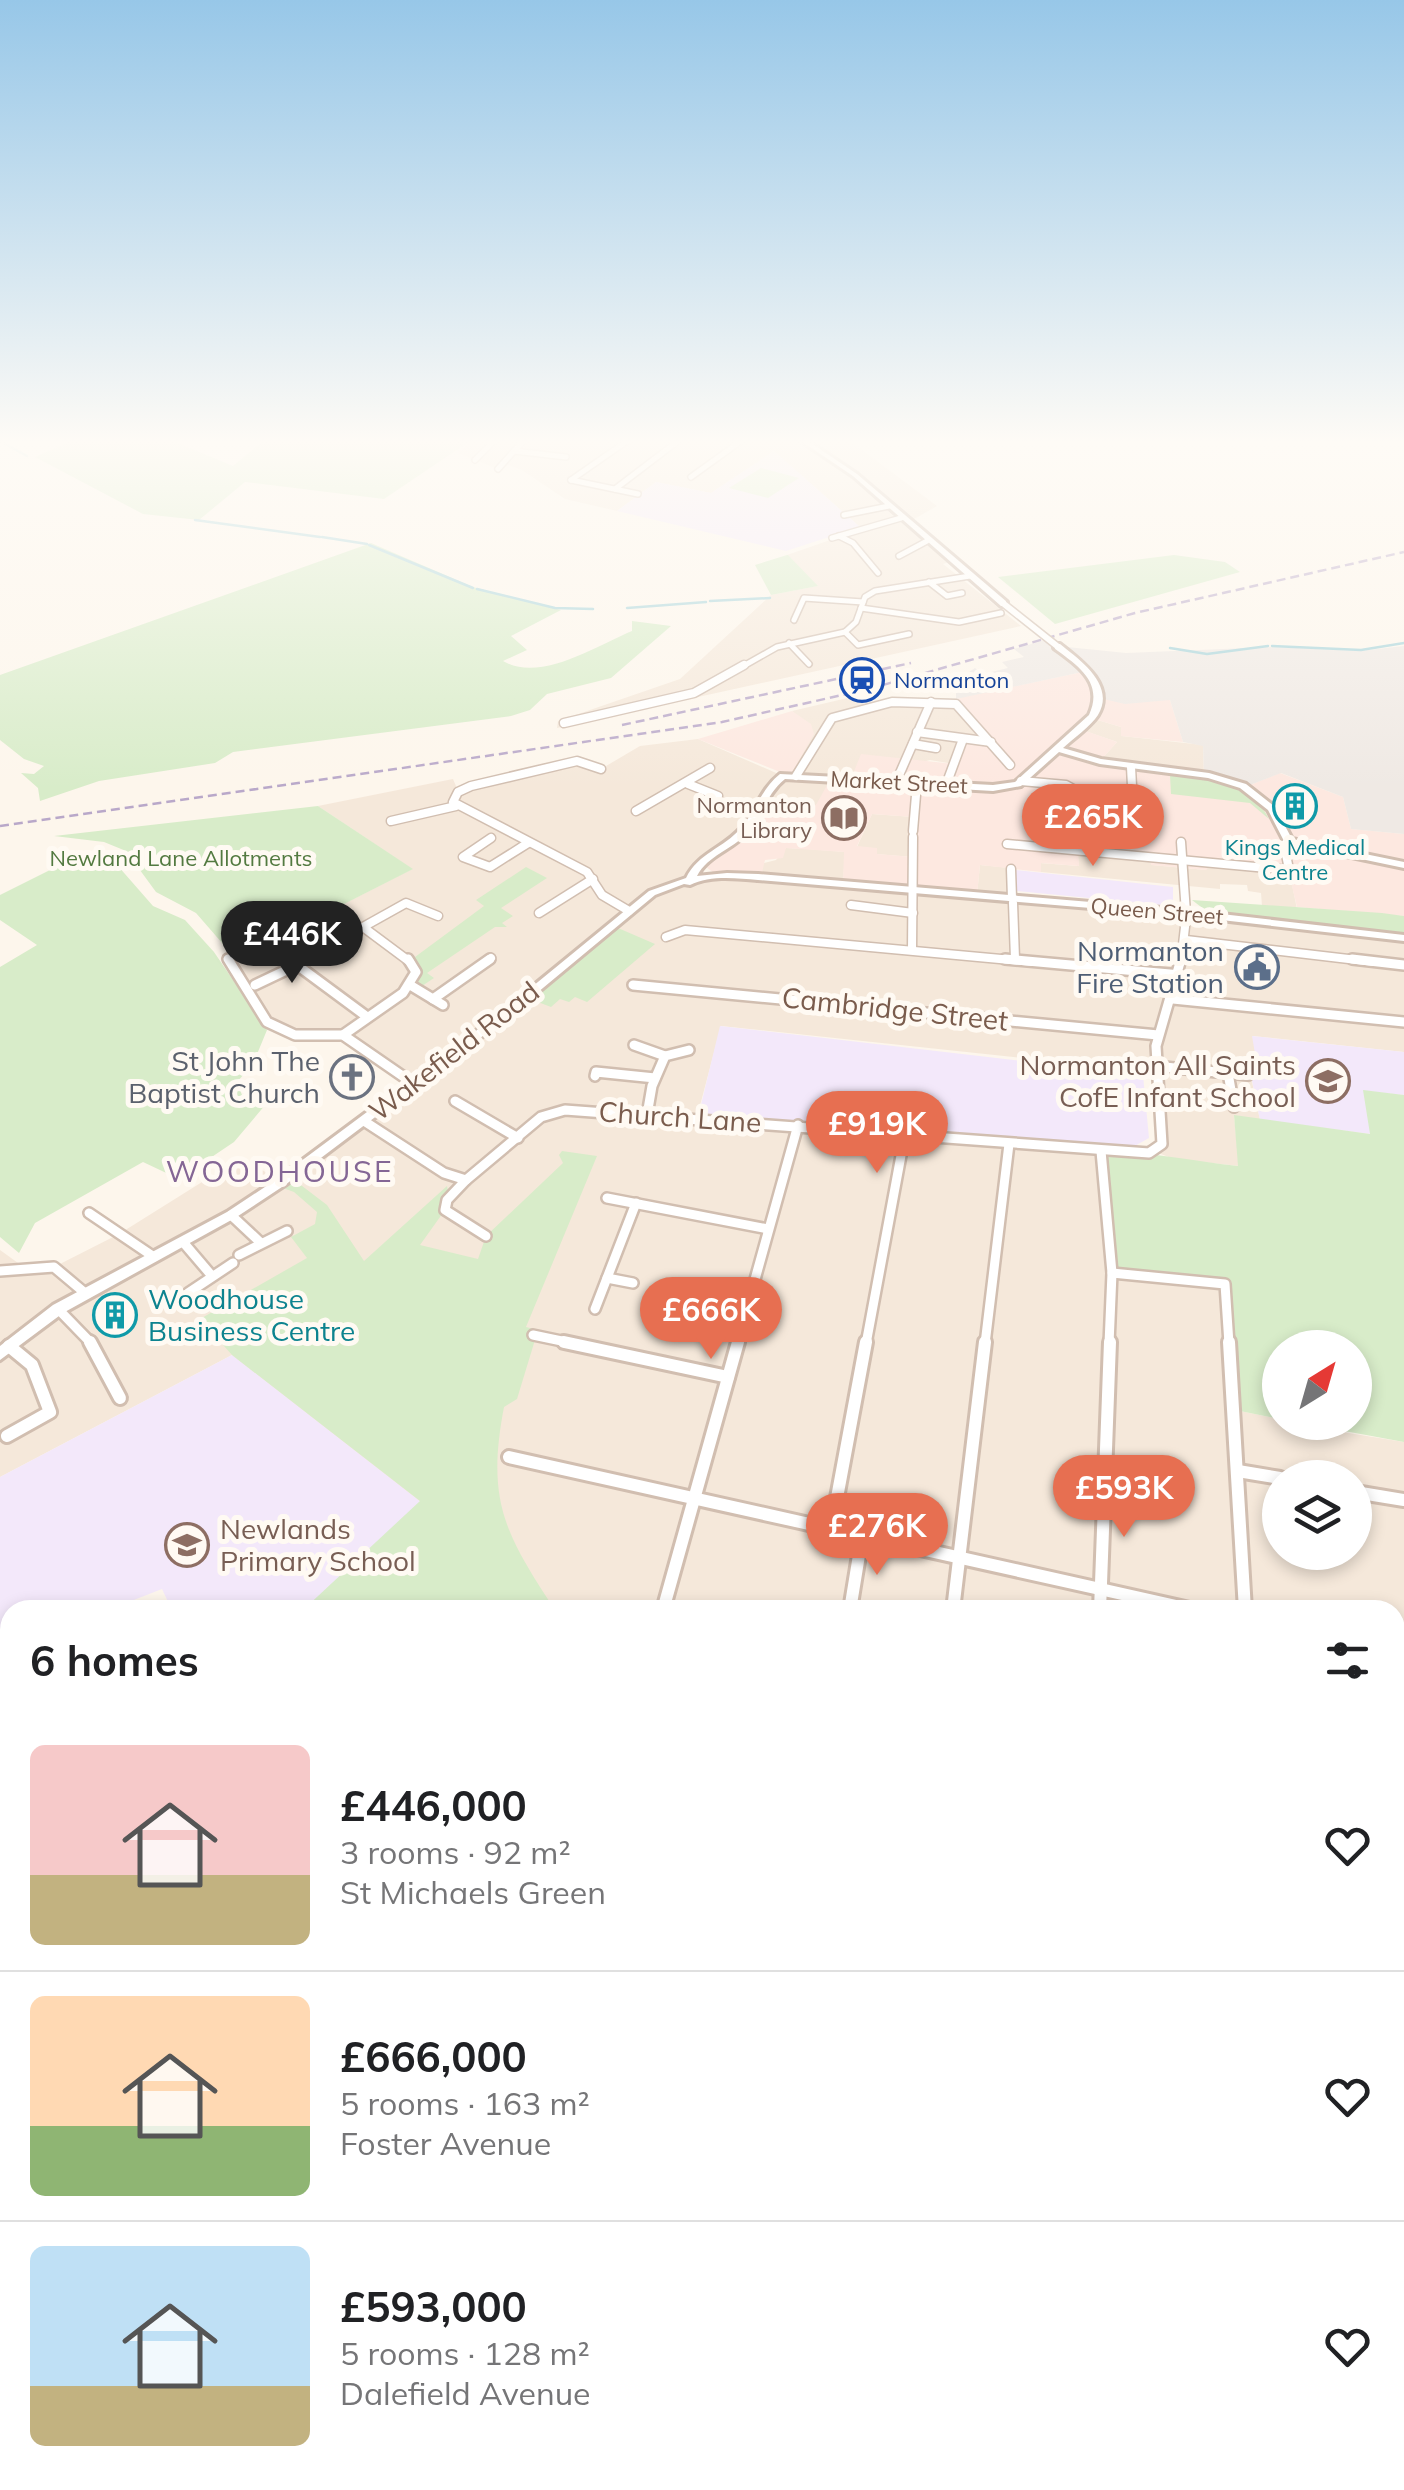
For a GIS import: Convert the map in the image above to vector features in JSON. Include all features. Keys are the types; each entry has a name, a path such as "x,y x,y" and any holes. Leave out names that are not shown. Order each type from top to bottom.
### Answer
{"street":[{"path":"865,557 878,573"},
{"path":"947,557 1002,608 1057,646 1096,682 1099,698 1093,716 1017,784"},
{"path":"564,724 627,704 694,693 789,643 845,632 852,629 862,605 875,591 970,576"},
{"path":"929,582 947,596 962,593"},
{"path":"794,620 804,598 959,622 970,630"},
{"path":"959,622 1002,608"},
{"path":"845,632 858,645 909,634"},
{"path":"789,643 810,664"},
{"path":"796,776 825,722 892,702 956,704 1010,765"},
{"path":"896,782 931,702"},
{"path":"918,732 991,742"},
{"path":"946,785 963,739"},
{"path":"913,744 936,748"},
{"path":"1058,749 1132,767 1209,776 1242,786 1272,808 1288,841"},
{"path":"456,806 453,798 471,786 577,761 600,769"},
{"path":"1017,784 1066,785 1096,801 1133,804 1132,767"},
{"path":"636,811 710,768"},
{"name":"Market Street","path":"697,874 745,831 764,796 783,776 946,785 1017,784"},
{"path":"912,950 917,783"},
{"path":"688,784 718,796"},
{"path":"391,821 456,806 593,879 602,895 629,911"},
{"path":"491,838 464,857 490,867 528,843"},
{"path":"1288,841 1402,863"},
{"path":"1006,844 1290,874 1284,847 1288,841"},
{"name":"Church Lane","path":"466,1180 541,1117 557,1111 798,1125 1144,1154 1160,1147 1154,1066 1158,1035 1173,999 1186,940 1181,842"},
{"path":"1011,869 1014,960"},
{"path":"697,874 725,875"},
{"name":"Queen Street","path":"648,897 697,874"},
{"name":"Queen Street","path":"648,897 697,874 725,875 916,889 1404,938"},
{"path":"539,912 593,879"},
{"name":"Wakefield Road","path":"4,1350 85,1293 232,1215 414,1084 648,897"},
{"path":"228,959 262,1015 280,1030 310,1038 343,1035 410,985 416,972 412,962 363,927 406,902 438,916"},
{"path":"850,905 913,913"},
{"path":"666,937 685,930 1180,975"},
{"path":"1186,940 1404,966"},
{"path":"297,965 298,957 315,946"},
{"path":"433,999 491,958"},
{"path":"297,965 366,1016"},
{"path":"262,983 297,965"},
{"path":"410,985 443,1005"},
{"name":"Cambridge Street","path":"632,985 1158,1035"},
{"path":"1173,999 1404,1022"},
{"path":"343,1035 414,1084"},
{"path":"634,1045 665,1056 690,1050"},
{"path":"647,1115 665,1056"},
{"path":"1154,1066 1248,1075"},
{"path":"595,1076 596,1072 610,1072 656,1078"},
{"path":"1228,1073 1234,1107"},
{"path":"456,1101 481,1111 518,1138"},
{"path":"364,1122 444,1173 466,1180 447,1200 445,1210 486,1236"},
{"path":"666,1600 798,1125"},
{"path":"831,1530 905,1134"},
{"path":"954,1600 1009,1144"},
{"path":"1101,1151 1112,1273 1101,1600"},
{"path":"606,1198 768,1229"},
{"path":"596,1309 636,1203"},
{"path":"89,1213 154,1257"},
{"path":"232,1215 261,1243"},
{"path":"188,1293 261,1243 287,1231"},
{"path":"183,1242 212,1276"},
{"path":"0,1271 54,1267 85,1293"},
{"path":"1112,1273 1225,1284 1245,1600"},
{"path":"607,1278 633,1283"},
{"path":"58,1309 90,1341 120,1398"},
{"path":"533,1335 728,1377"},
{"path":"4,1350 27,1356 40,1378 50,1412 7,1436"},
{"path":"510,1457 1142,1600"},
{"path":"1238,1471 1262,1475"},
{"path":"1372,1495 1404,1500"},
{"path":"852,1600 862,1538"}],"shaded area":[{"path":"789,557 948,557 952,561 943,564 1021,626 557,728 558,721 680,679 771,595 817,586"},
{"path":"1045,640 1057,646 1126,653 1275,647 1359,651 1404,646 1404,834 1351,829 1343,797 1281,773 1245,787 1204,776 1203,746 1183,742 1170,700 1125,704 1099,698 1087,671 956,699 956,690 966,682 963,676 975,668 983,674 1008,668 1002,662 1024,657 1014,649"},
{"path":"1087,671 1099,698 1170,700 1183,742 1121,736 1121,727 1091,718 1080,729 1117,742 1101,760 1195,774 1245,787 1280,773 1343,797 1351,829 1404,834 1404,916 1297,907 1288,870 1206,863 1207,870 1151,865 1150,856 1078,849 1079,866 1041,863 1041,872 980,865 977,895 843,883 844,852 786,848 783,858 765,860 761,877 718,876 706,867 706,862 733,842 765,796 816,805 831,778 851,779 861,754 954,764 964,737 981,733 954,699","holes":["872,814 914,817 913,857 877,854 877,848 857,846"]},
{"path":"856,696 868,708 892,702 952,703 983,733 954,764 930,760 851,780 816,805 752,821 706,862 694,866 690,881 776,860 786,848 808,849 845,852 843,883 977,894 980,865 1011,868 1012,897 1404,938 1404,1052 1253,1036 1258,1072 1250,1072 1260,1120 1234,1116 1239,1166 1174,1159 1153,1151 1160,1147 1154,1072 721,1026 697,1117 1101,1151 1225,1284 1235,1410 1262,1415 1262,1440 1372,1440 1372,1437 1404,1442 1404,1600 300,1600 232,1355 0,1477 0,1250 25,1268 54,1267 119,1234 242,1157 281,1182 414,1084 343,1035 310,1037 267,1022 230,962 412,869 318,806 453,779 458,791 577,761 601,769 640,746 698,739 783,776 803,721 792,711"},
{"path":"792,711 811,724 814,734 790,776 698,739"},
{"path":"1091,718 1121,727 1122,736 1203,745 1204,776 1100,761 1117,742 1079,729"},
{"path":"872,814 914,817 913,857 876,854 877,849 857,847"},
{"path":"1077,848 1151,856 1152,865 1206,870 1206,862 1289,870 1297,909 1262,906 1261,893 1248,891 1247,885 1220,884 1220,889 1041,872 1040,863 1079,866"},
{"path":"1015,870 1173,887 1173,901 1161,905 1017,891"},
{"path":"720,1026 1143,1075 1149,1138 1131,1148 699,1113"},
{"name":"Normanton All Saints CofE Infant School","path":"1252,1036 1404,1052 1404,1095 1364,1091 1371,1134 1260,1120 1250,1071 1258,1071"},
{"name":"Newlands Primary School","path":"232,1355 421,1502 316,1600 167,1600 162,1589 134,1600 0,1600 0,1477"}],"green space":[{"path":"331,557 404,557 473,587 561,610 511,636 527,650 503,661 518,667 534,668 568,660 632,631 632,621 671,626 611,678 547,694 530,710 511,716 233,752 215,763 99,781 40,801 38,788 21,773 34,774 44,766 24,759 0,740 0,675"},
{"path":"789,557 818,586 771,595 755,565"},
{"path":"1156,557 1225,562 1240,572 1055,624 998,577"},
{"path":"1170,775 1213,781 1240,790 1269,819 1250,803 1171,794"},
{"name":"Newland Lane Allotments","path":"318,806 413,869 236,959 196,913 156,892 126,851 104,842 54,836"},
{"path":"88,851 118,866 153,906 185,920 214,952 267,1030 253,1064 237,1082 242,1095 266,1104 234,1142 179,1179 143,1162 35,1223 19,1253 0,1237 0,967 37,945 0,920 0,895"},
{"path":"526,867 547,878 501,908 513,916 502,923 507,927 495,927 427,973 434,978 422,986 415,982 420,972 415,957 484,906 476,900"},
{"path":"1192,900 1404,916 1404,933 1205,910"},
{"path":"618,928 655,944 587,1002 575,997 569,1002 560,999 551,1007 530,999"},
{"path":"1363,1090 1404,1095 1404,1442 1372,1436 1372,1330 1262,1330 1262,1415 1235,1410 1225,1285 1112,1273 1101,1151 1238,1166 1234,1115 1370,1134"},
{"path":"562,1151 597,1156 526,1327 538,1330 517,1399 504,1407 497,1468 504,1515 512,1537 549,1600 314,1600 420,1501 232,1355 200,1319 307,1258 291,1237 315,1224 317,1212 294,1192 275,1185 289,1176 327,1205 364,1261 447,1186 448,1191 441,1196 447,1200 445,1210 420,1245 478,1259 486,1236 563,1163 559,1155"}],"waterway":[{"path":"399,557 473,588"},
{"path":"477,589 555,608 593,609"},
{"path":"710,601 770,598"},
{"path":"627,608 706,602"},
{"path":"1272,646 1361,650 1404,643"},
{"path":"1170,648 1207,654 1268,646"}],"railway":[{"path":"0,826 722,722 869,689 1135,613 1381,557"},
{"path":"622,725 911,663"}],"place":[{"name":"Normanton","path":"862,680"},
{"name":"Kings Medical Centre","path":"1295,806"},
{"name":"Normanton Library","path":"844,818"},
{"name":"Normanton Fire Station","path":"1257,967"},
{"name":"St John The Baptist Church","path":"352,1077"},
{"name":"Normanton All Saints CofE Infant School","path":"1328,1081"},
{"name":"Woodhouse Business Centre","path":"115,1315"},
{"name":"Newlands Primary School","path":"187,1545"}],"district":[{"name":"WOODHOUSE","path":"280,1172"}]}
